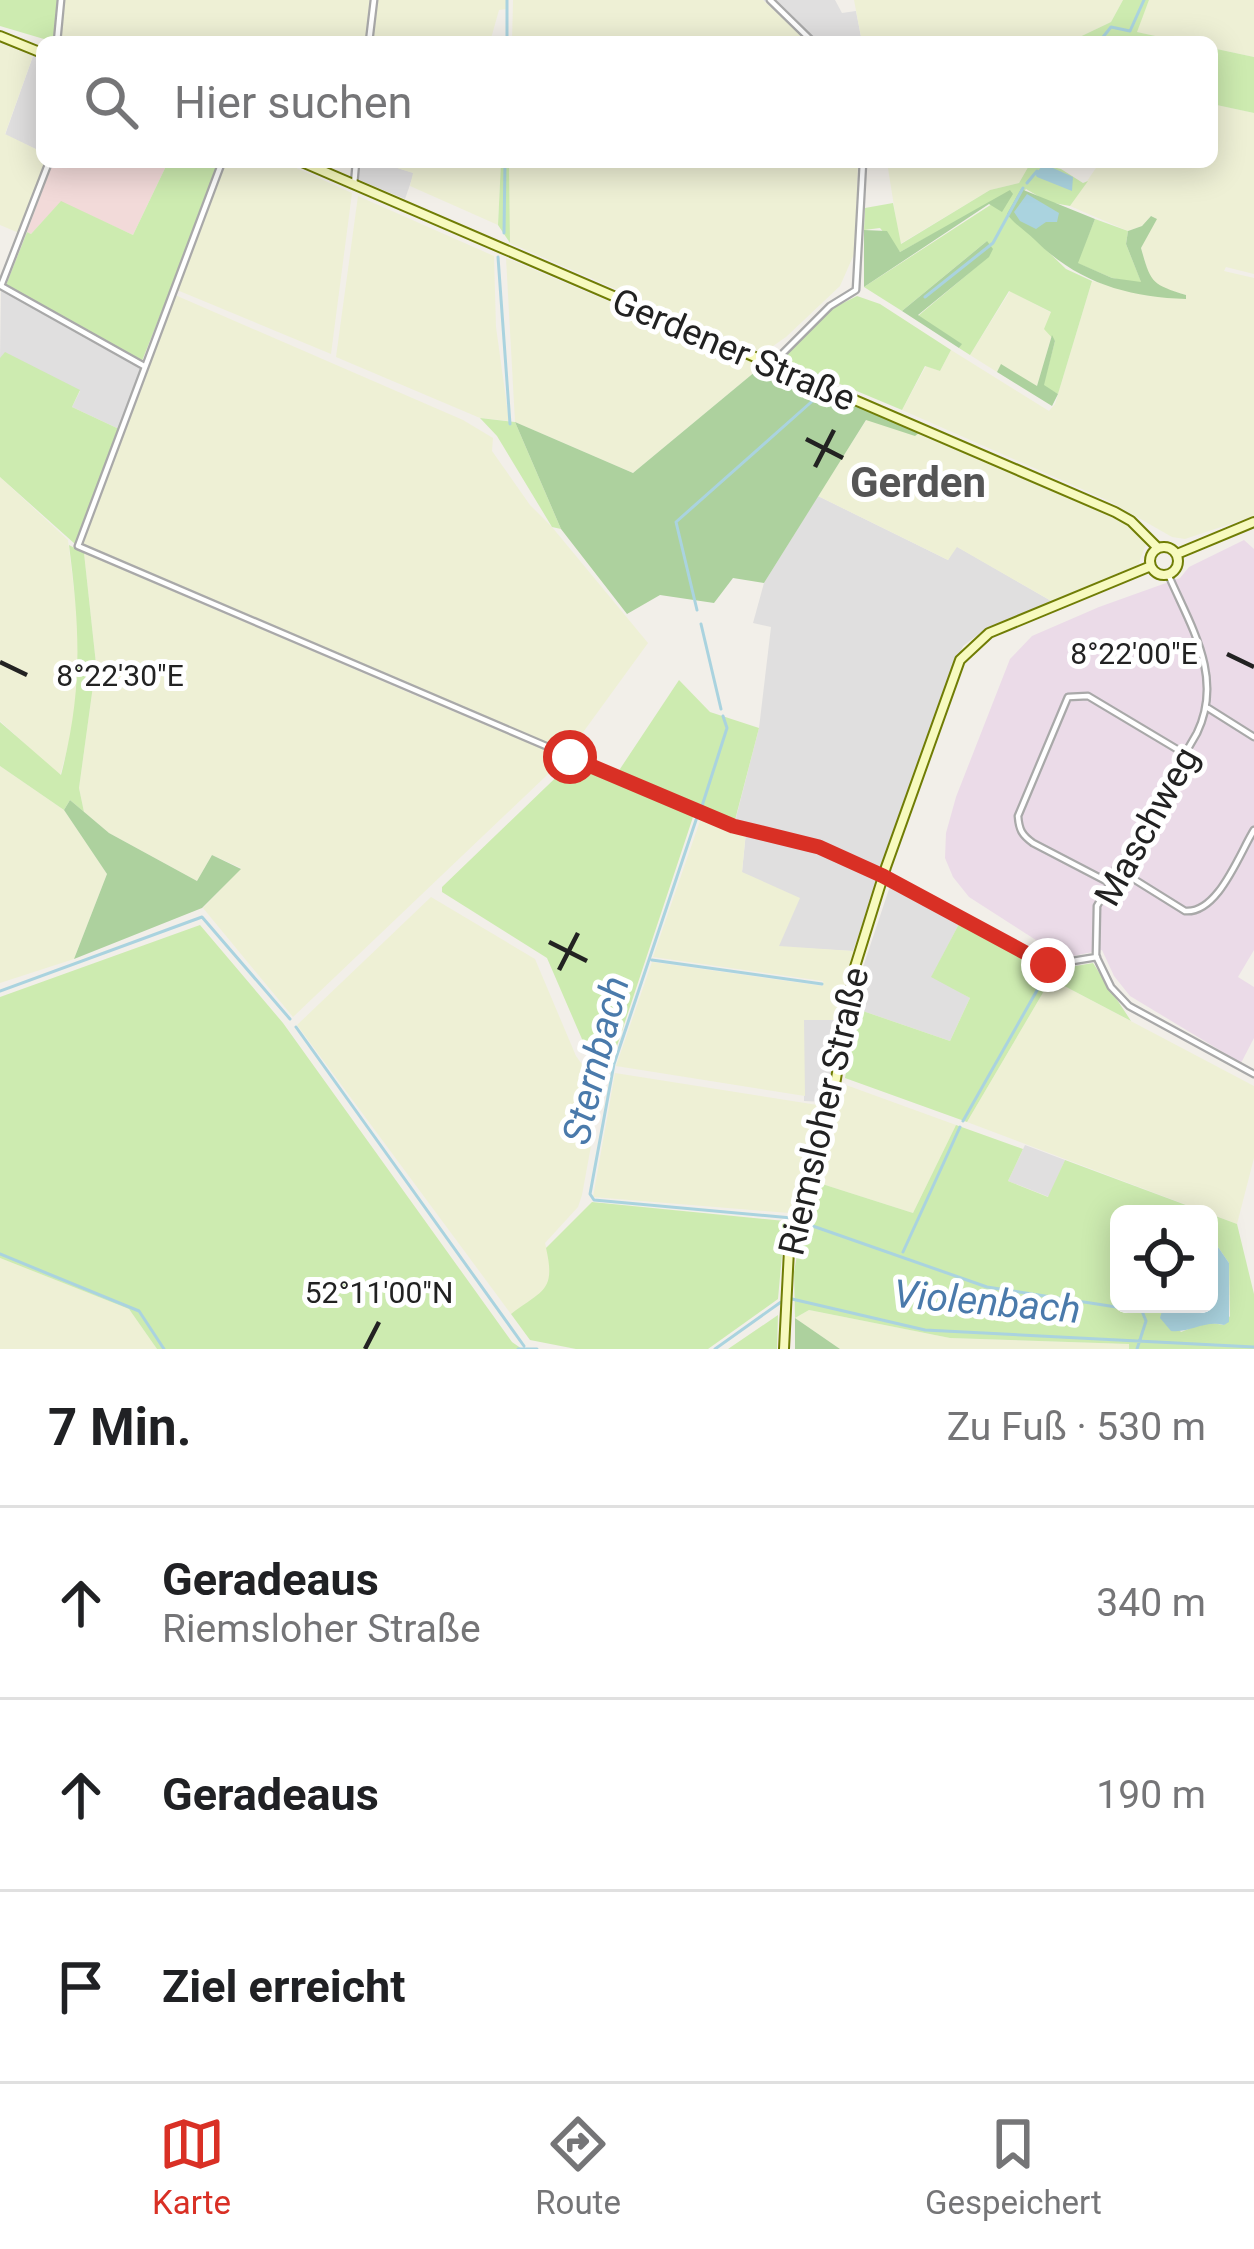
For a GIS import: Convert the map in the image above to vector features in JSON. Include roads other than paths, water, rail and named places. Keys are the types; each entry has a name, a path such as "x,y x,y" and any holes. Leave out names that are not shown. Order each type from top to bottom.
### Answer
{"main road":[{"path":"0,36 36,50"},
{"name":"Gerdener Straße","path":"316,168 1114,512 1143,531 1158,548"},
{"path":"1177,554 1254,522"},
{"path":"1158,548 1177,554 1177,566 1168,574 1156,573 1151,566 1150,558 1158,548"},
{"name":"Riemsloher Straße","path":"784,1349 784,1294 793,1233 826,1127 854,970 955,674 969,648 989,633 1151,566"}],"street":[{"path":"57,36 61,0"},
{"path":"370,36 374,0"},
{"path":"770,0 807,36"},
{"path":"47,168 1,286 144,366"},
{"path":"220,168 78,546 733,826 819,847 1048,965 1097,957"},
{"path":"354,185 355,168"},
{"path":"771,365 830,306 856,290 863,168"},
{"name":"Maschweg","path":"1168,574 1206,664 1207,708 1185,754 1108,882 1094,918 1097,957 1111,987 1130,1006 1254,1074"},
{"path":"1108,882 1033,843 1022,836 1019,826 1018,816 1068,698 1081,693 1088,696 1185,754"},
{"path":"1207,708 1254,736"},
{"path":"1116,868 1185,911 1195,912 1211,901 1254,830"}],"water":[{"path":"1040,168 1053,168 1073,177 1072,191 1037,177"},
{"path":"1027,194 1059,213 1057,222 1036,229 1020,221 1014,212"},
{"path":"1218,1247 1229,1263 1229,1322 1171,1331 1160,1318 1161,1313 1218,1313"}],"waterway":[{"path":"507,0 507,36"},
{"path":"1104,36 1111,27 1130,31 1144,0"},
{"path":"504,233 505,168"},
{"path":"1027,183 1037,171"},
{"path":"925,297 993,243 1023,188"},
{"path":"498,257 510,424"},
{"name":"Sternbach","path":"697,610 676,522 818,396"},
{"name":"Sternbach","path":"701,624 721,709"},
{"name":"Sternbach","path":"702,806 727,728 723,716"},
{"name":"Sternbach","path":"697,817 614,1064 590,1194 594,1200 792,1218"},
{"path":"0,991 202,917 290,1019"},
{"path":"652,960 822,984"},
{"path":"963,1121 1048,971"},
{"path":"296,1027 524,1346"},
{"path":"903,1252 960,1127"},
{"name":"Sternbach","path":"807,1224 987,1287 1142,1311 1146,1321 1137,1349"},
{"name":"Violenbach","path":"0,1254 139,1311 164,1349"},
{"name":"Violenbach","path":"792,1299 925,1330 1254,1347"},
{"name":"Violenbach","path":"715,1349 781,1302"},
{"name":"Violenbach","path":"518,1349 537,1349"}],"district":[{"name":"Gerden","path":"918,482"}]}
